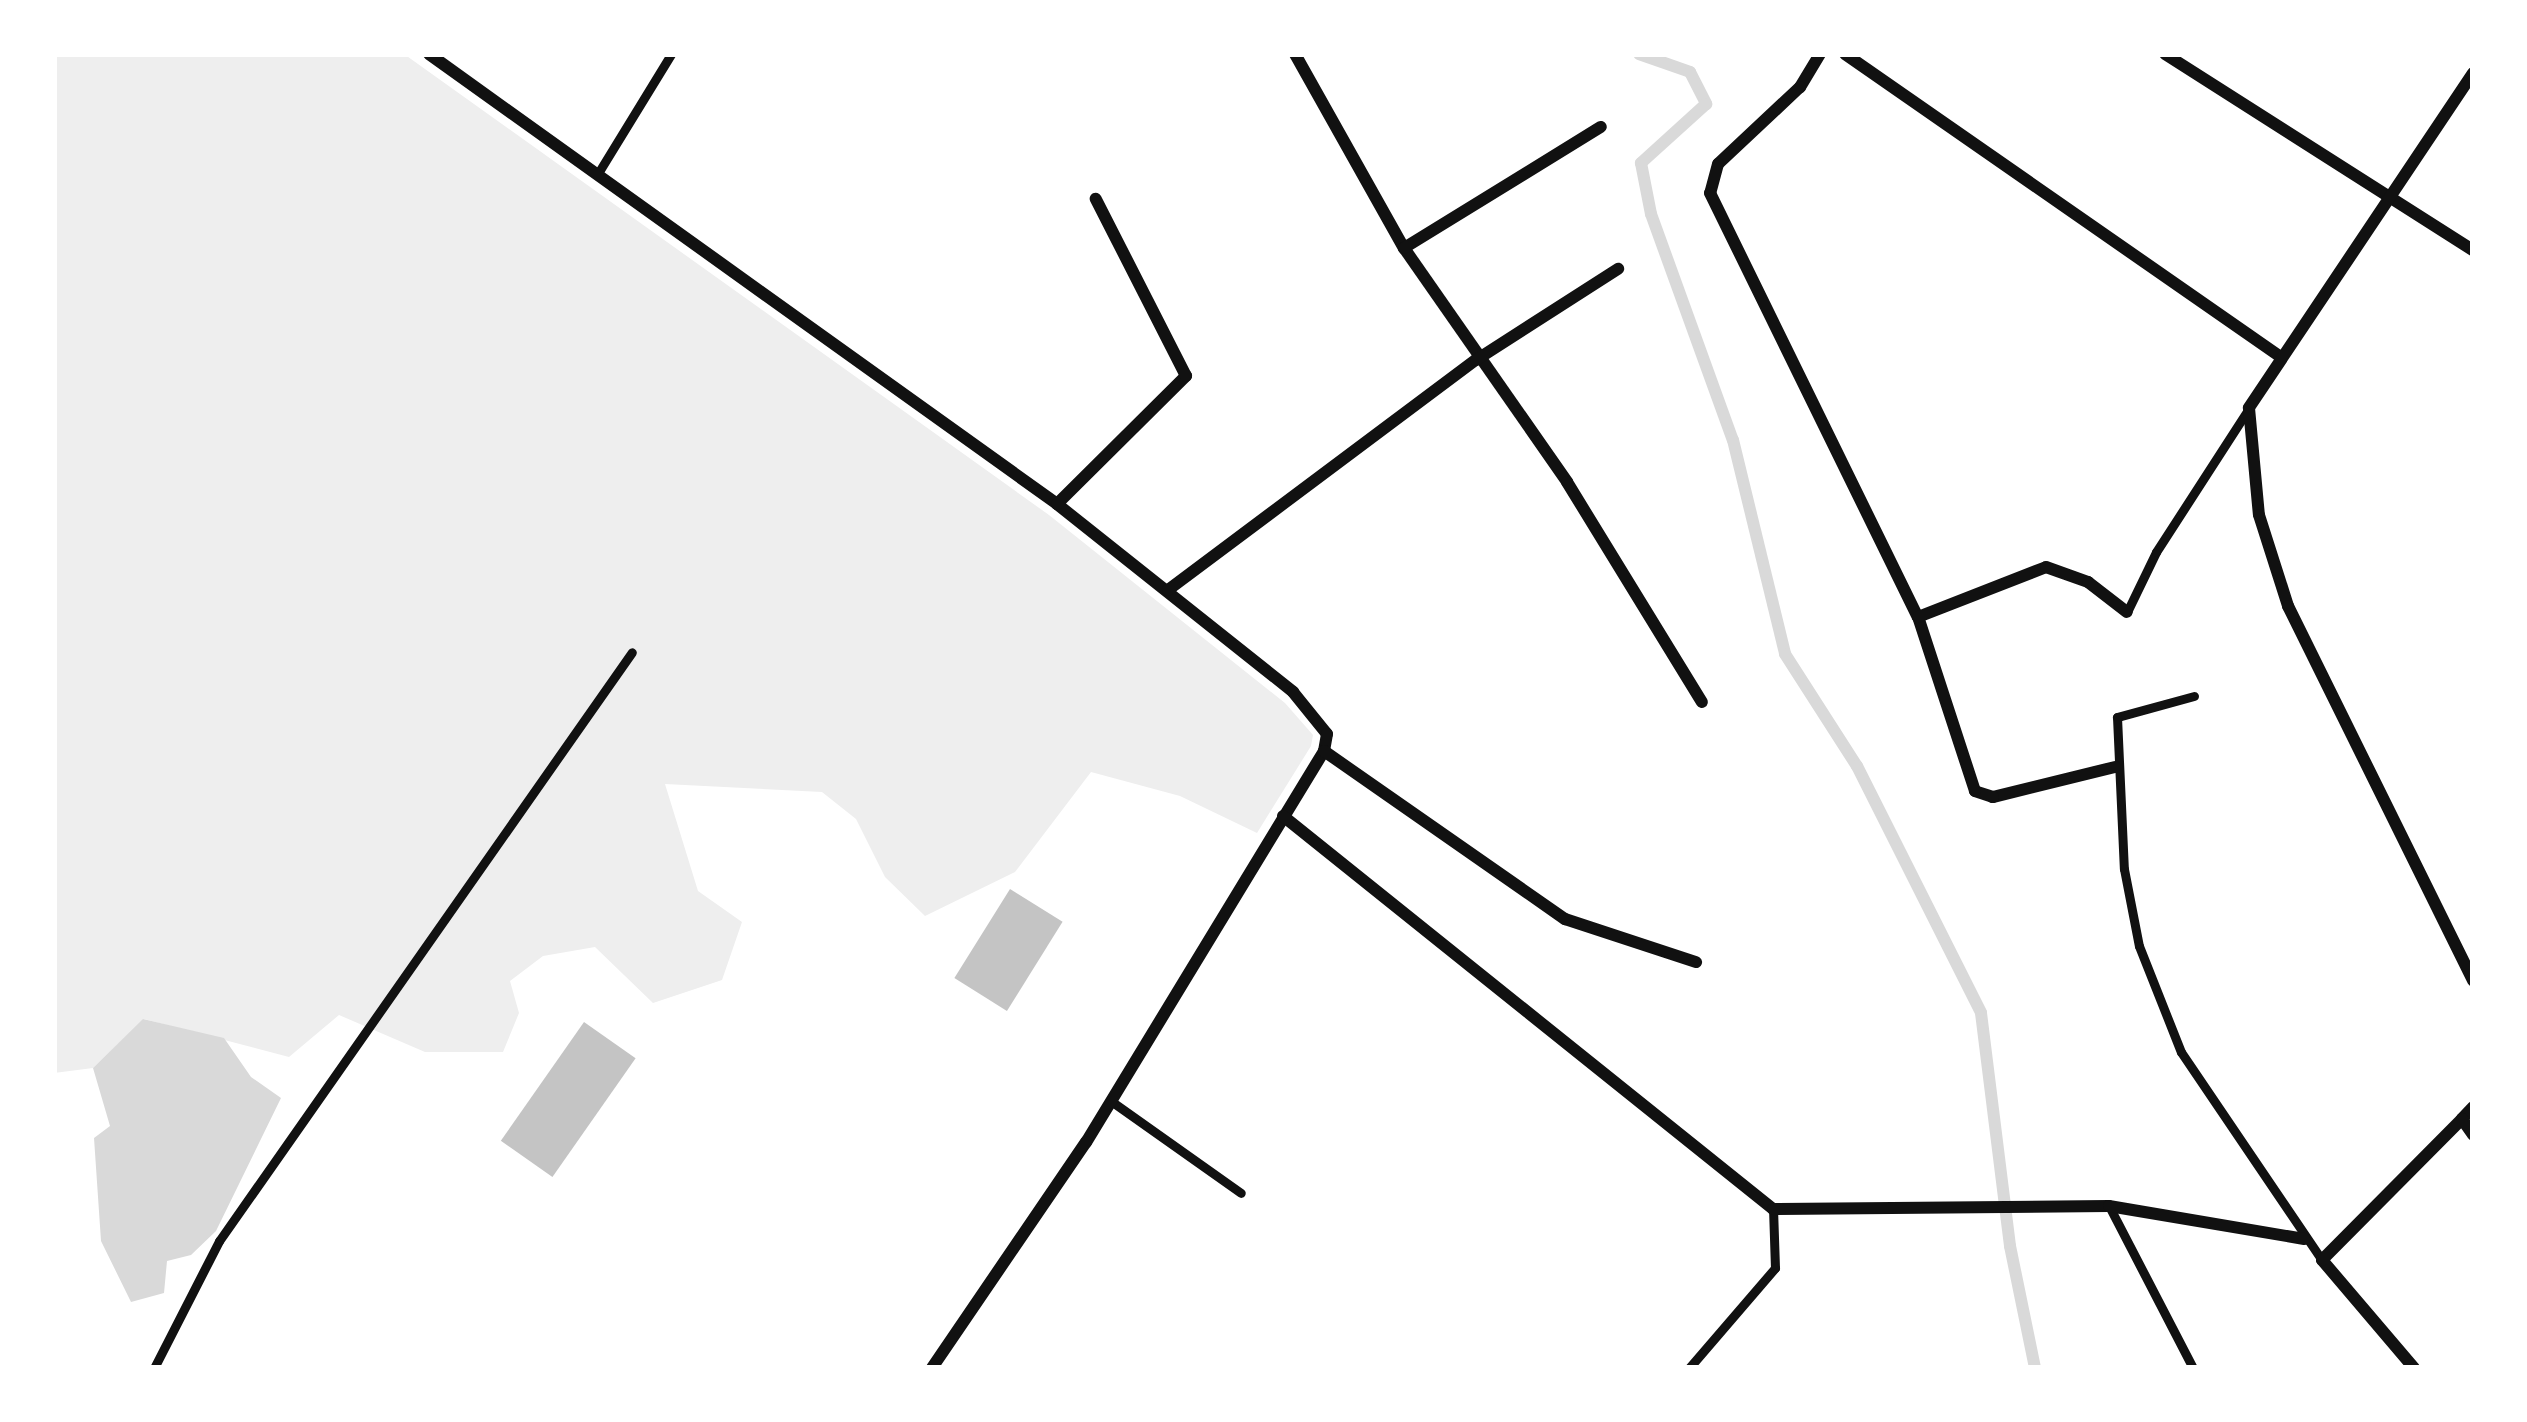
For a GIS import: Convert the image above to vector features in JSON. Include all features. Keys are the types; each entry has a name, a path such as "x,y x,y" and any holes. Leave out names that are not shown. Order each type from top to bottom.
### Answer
{"street":[{"path":"429,54 600,170 1057,504 1293,692 1320,720 1324,751 1111,1101 932,1368"},
{"path":"1295,54 1404,248 1476,360 1567,482 1702,702"},
{"path":"1820,54 1800,87 1718,164 1710,193 1918,617 1975,791 1993,797 2115,766"},
{"path":"1845,54 2278,355"},
{"path":"2165,54 2473,250"},
{"path":"2473,73 2278,355 2249,408 2259,515 2288,607 2473,982"},
{"path":"1404,248 1601,127"},
{"path":"1057,504 1186,376 1096,199"},
{"path":"1168,590 1476,360 1618,268"},
{"path":"1918,617 2046,567 2087,582 2128,612"},
{"path":"1324,751 1565,920 1696,962"},
{"path":"1283,816 1773,1209 2019,1202 2109,1206 2305,1239"},
{"path":"2414,1368 2322,1261 2473,1107"},
{"path":"2462,1119 2473,1135"}],"lane":[{"path":"600,170 671,54"},
{"path":"2128,612 2156,552 2249,408"},
{"path":"154,1368 219,1241 632,652"},
{"path":"2194,696 2117,717 2115,766 2124,869 2157,995 2181,1052 2322,1261"},
{"path":"1111,1101 1241,1193"},
{"path":"2109,1206 2193,1368"},
{"path":"1689,1368 1775,1268 1773,1209"}],"shaded area":[{"path":"54,54 404,54 1049,515 1285,703 1313,735 1311,746 1257,833 1180,796 1091,772 1015,872 925,916 885,877 856,819 822,792 665,784 698,891 742,922 722,980 653,1003 595,947 543,956 510,981 519,1013 503,1052 425,1052 339,1015 289,1057 144,1019 93,1068 54,1073"},
{"path":"143,1019 224,1038 251,1077 281,1098 216,1231 191,1255 167,1261 164,1293 131,1302 101,1241 94,1138 110,1126 93,1068"}],"building":[{"path":"1010,889 1063,922 1007,1011 954,978"},
{"path":"584,1022 636,1058 552,1177 501,1141"}],"waterway":[{"path":"1639,54 1690,72 1706,104 1641,163 1651,214 1733,440 1785,654 1857,766 1981,1013 2010,1246 2035,1368"}]}
